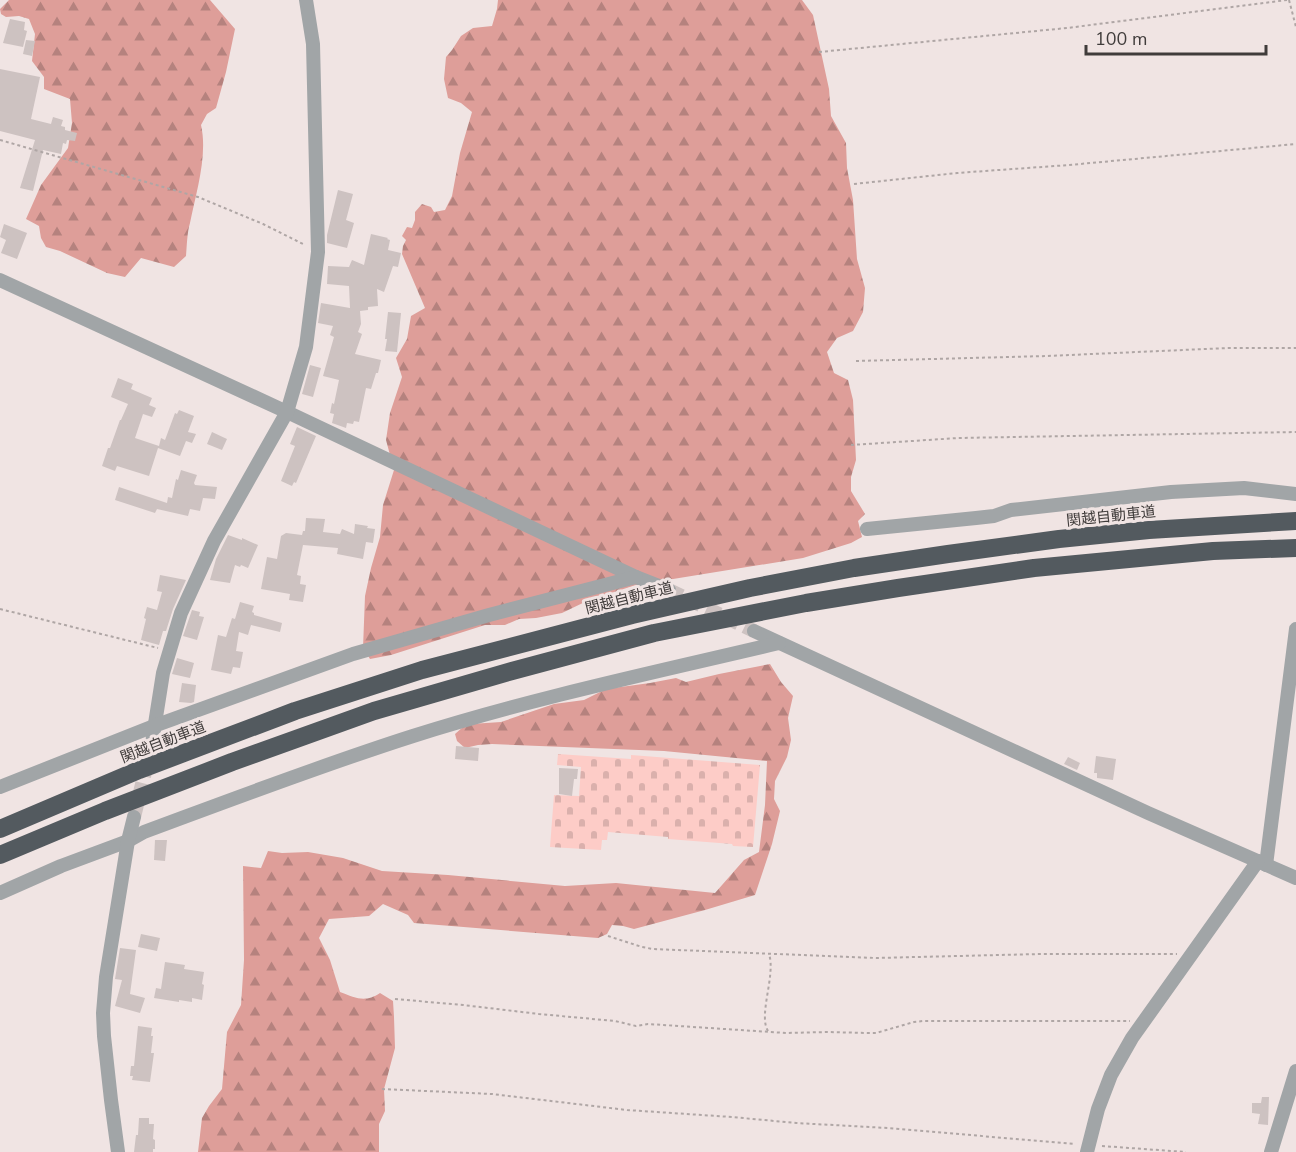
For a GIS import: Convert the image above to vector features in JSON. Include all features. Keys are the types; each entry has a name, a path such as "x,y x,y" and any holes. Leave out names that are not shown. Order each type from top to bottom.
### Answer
{"highway":[{"name":"関越自動車道","path":"0,829 139,770 295,711 422,670 632,615 854,568 948,554 1149,530 1296,521"},
{"path":"0,855 211,770 374,711 654,633 818,601 1034,568 1213,551 1296,548"}],"street":[{"path":"151,749 163,672 181,613 214,541 287,412 306,347 318,252 313,44 306,0"},
{"path":"0,280 287,412 636,577 669,590"},
{"path":"867,529 994,516 1011,510 1171,492 1244,488 1296,494"},
{"path":"0,788 249,690 381,645 636,577"},
{"path":"1088,1148 1098,1110 1112,1075 1132,1038 1192,954 1262,863 1277,789 1296,629"},
{"path":"754,631 1148,813 1296,878"},
{"path":"0,892 128,841 144,832 309,771 414,736 555,696 778,642"},
{"path":"118,1152 103,1013 106,977 134,817"},
{"path":"1271,1152 1296,1071"}],"path":[{"path":"819,52 1067,28 1288,0 1296,27"},
{"path":"0,140 198,196 263,224 318,252"},
{"path":"854,184 1296,144"},
{"path":"856,361 1228,348 1296,348"},
{"path":"851,445 958,438 1296,432"},
{"path":"0,609 169,651"},
{"path":"608,936 653,949 876,958 1040,954 1192,954"},
{"path":"769,954 771,960 765,1022 769,1031"},
{"path":"395,999 615,1021 636,1026 648,1024 786,1033 876,1033 922,1021 1145,1020"},
{"path":"382,1089 492,1094 627,1110 888,1128 1088,1148 1186,1152"}],"green space":[{"path":"9,0 210,0 235,29 216,108 207,114 201,125 202,161 188,231 186,256 174,267 141,258 125,277 107,273 60,251 46,247 41,238 39,226 26,219 41,185 68,148 72,123 70,99 44,89 44,77 32,61 35,34 29,19 19,16 6,17 1,14 0,9"},
{"path":"498,0 802,0 813,15 829,89 831,116 846,143 857,259 865,288 863,312 853,331 837,338 827,352 834,373 848,380 853,400 856,460 851,477 851,491 865,514 858,521 862,537 851,543 803,558 636,585 589,600 562,613 519,619 505,625 485,625 391,655 370,659 363,648 365,596 380,537 383,505 394,470 386,440 390,413 402,377 396,358 407,339 411,316 425,308 402,254 406,240 402,236 407,227 412,228 415,212 422,204 431,207 434,212 445,210 452,196 460,153 472,112 461,103 448,98 444,79 446,57 461,36 473,28 492,26"},
{"path":"770,664 793,696 788,718 791,740 787,757 775,781 774,799 780,811 755,895 634,929 612,925 607,934 598,938 414,923 408,915 383,904 369,916 329,919 319,938 330,960 340,992 365,999 380,993 393,1001 395,1048 384,1089 385,1111 379,1124 379,1152 198,1152 202,1118 222,1089 227,1032 241,1005 244,960 243,866 261,868 268,851 308,852 343,858 382,871 565,886 616,883 715,893 744,860 759,852 765,805 767,761 664,751 492,744 465,748 457,741 455,734 471,724 501,722 554,704 584,700 606,689 676,678 686,682"},
{"path":"558,754 631,759 631,755 760,765 753,847 608,832 607,840 602,840 601,850 550,847 554,795 579,796 581,767 557,765"}],"building":[{"path":"10,19 25,22 24,30 27,31 23,47 3,43"},
{"path":"26,40 35,41 32,56 23,54"},
{"path":"0,69 40,77 31,119 51,124 53,117 63,120 61,126 65,127 65,130 77,133 75,141 67,140 66,144 63,143 61,154 43,150 33,191 20,188 35,140 0,131"},
{"path":"338,190 353,194 346,220 354,223 347,248 327,243"},
{"path":"4,224 27,233 17,259 1,253 6,240 0,237"},
{"path":"371,234 388,238 390,240 388,250 401,253 398,267 393,266 384,292 377,289 378,306 360,311 361,324 358,332 362,334 355,354 381,360 371,389 366,388 359,422 347,423 346,428 332,423 334,414 330,413 339,380 323,376 334,337 330,335 333,326 318,323 321,303 350,308 349,286 327,284 328,266 349,267 352,260 364,265"},
{"path":"388,312 401,313 397,352 385,351"},
{"path":"310,365 321,368 313,397 302,394"},
{"path":"118,378 133,384 131,389 152,398 149,405 156,408 152,417 143,414 135,438 159,446 161,438 165,440 175,413 177,414 179,410 194,416 188,432 196,434 192,443 186,441 180,456 158,448 149,476 117,466 115,471 102,466 128,404 111,397"},
{"path":"297,427 316,436 296,483 294,482 292,486 281,481 295,446 290,444"},
{"path":"212,432 227,439 222,450 207,444"},
{"path":"181,470 197,475 195,485 217,487 215,499 203,498 200,511 190,509 188,516 157,509 155,513 115,500 119,487 167,503 168,497 172,498 176,479 178,480"},
{"path":"306,518 325,519 323,532 340,534 342,529 354,534 355,524 368,526 367,528 375,529 373,543 366,542 363,559 337,554 338,548 303,545 297,575 301,576 300,584 306,585 303,602 289,600 290,594 261,589 267,557 277,559 281,536 286,533 302,535 305,531"},
{"path":"228,535 258,545 248,568 235,565 230,583 210,580 216,559"},
{"path":"160,575 186,580 159,645 141,640 147,607 157,610 162,592 157,591"},
{"path":"240,602 254,606 252,612 254,615 282,623 280,632 251,625 248,635 239,632 236,651 243,652 240,668 233,667 231,674 211,670 218,635 226,637"},
{"path":"192,610 200,612 199,616 204,617 197,640 183,636"},
{"path":"177,658 194,663 190,678 172,674"},
{"path":"182,683 196,685 194,702 179,702"},
{"path":"456,746 479,748 478,761 455,759"},
{"path":"1096,756 1116,759 1113,780 1097,778 1097,773 1094,773"},
{"path":"1068,757 1080,763 1077,770 1064,764"},
{"path":"559,768 578,769 572,796 559,794"},
{"path":"155,840 167,840 165,861 154,860"},
{"path":"141,934 160,938 157,951 138,947"},
{"path":"120,948 136,950 130,994 145,998 140,1013 115,1006 122,980 115,979"},
{"path":"165,962 185,965 184,969 204,972 202,1000 192,998 192,1002 179,1000 179,1002 154,998 156,988 161,989"},
{"path":"138,1026 152,1028 151,1053 154,1053 150,1082 132,1080 133,1076 130,1076 131,1066 134,1066"},
{"path":"1262,1097 1269,1097 1268,1125 1258,1124 1260,1114 1252,1113 1252,1103 1261,1103"},
{"path":"139,1118 149,1118 149,1124 154,1124 155,1149 153,1152 134,1152"}],"tunnel":[{"path":"669,590 754,631"},
{"path":"134,817 148,760"}]}
